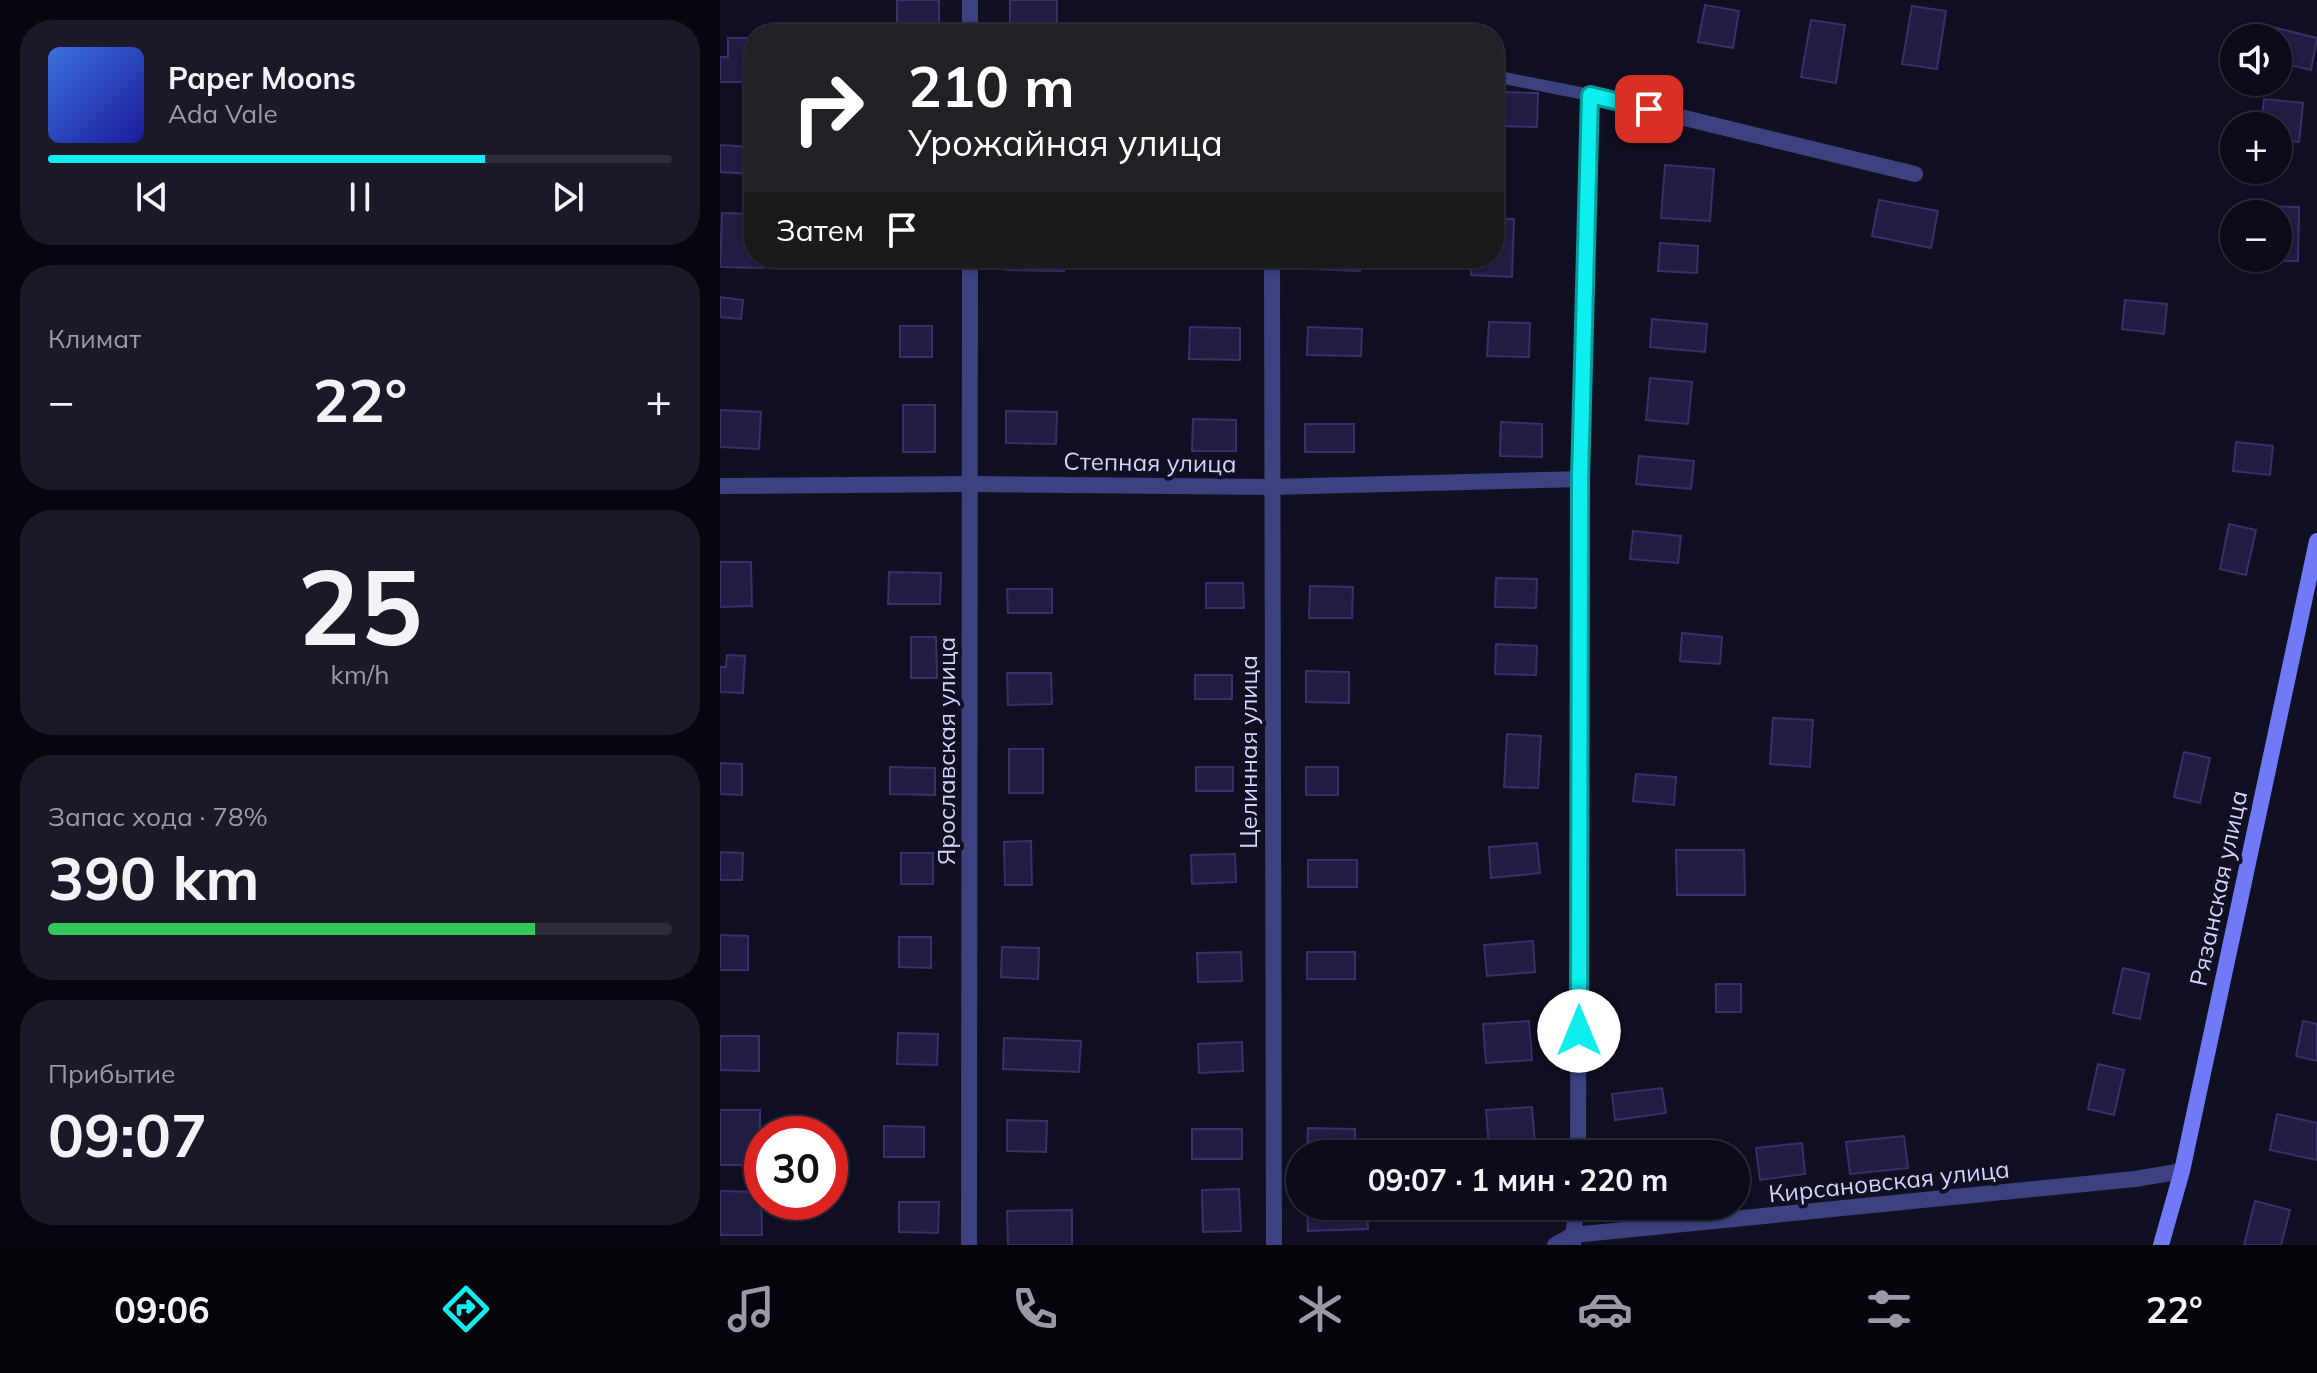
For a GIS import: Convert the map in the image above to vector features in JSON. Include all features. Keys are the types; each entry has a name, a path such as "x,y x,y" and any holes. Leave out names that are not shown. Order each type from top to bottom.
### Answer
{"main road":[{"name":"Рязанская улица","path":"2161,1245 2182,1171 2317,541"}],"street":[{"path":"970,0 970,24"},
{"path":"1578,1140 1580,479 1590,95 1915,174"},
{"name":"Ярославская улица","path":"969,1245 970,268"},
{"name":"Целинная улица","path":"1272,268 1274,1245"},
{"name":"Степная улица","path":"720,486 970,484 1270,487 1580,479"},
{"name":"Кирсановская улица","path":"1555,1245 1573,1240 2135,1179 2182,1171"},
{"path":"1573,1240 1575,1220"}],"lane":[{"path":"1504,78 1590,95"}],"building":[{"path":"897,0 939,0 939,24 897,24"},
{"path":"1010,0 1057,0 1057,24 1010,24"},
{"path":"1705,5 1739,11 1733,48 1698,42"},
{"path":"1912,6 1946,11 1937,69 1902,64"},
{"path":"1811,20 1845,25 1836,83 1801,77"},
{"path":"2292,32 2317,38 2311,70 2292,65"},
{"path":"728,38 744,38 744,82 720,82 720,57 728,57"},
{"path":"1504,92 1538,93 1537,127 1504,126"},
{"path":"2264,99 2303,103 2299,142 2292,141 2292,112 2263,112"},
{"path":"720,145 744,147 744,174 720,172"},
{"path":"1665,165 1714,169 1710,221 1661,218"},
{"path":"1879,200 1938,211 1931,248 1872,236"},
{"path":"2292,207 2299,207 2298,261 2292,261"},
{"path":"722,213 744,214 744,268 720,267"},
{"path":"1504,219 1514,219 1512,277 1471,275 1471,268 1504,268"},
{"path":"1660,243 1698,246 1697,273 1658,271"},
{"path":"1006,268 1064,268 1064,271"},
{"path":"1307,268 1360,268 1360,271"},
{"path":"720,297 743,300 741,319 720,317"},
{"path":"2125,300 2167,304 2164,334 2122,329"},
{"path":"1652,319 1707,324 1705,352 1650,347"},
{"path":"1489,322 1530,323 1529,357 1487,356"},
{"path":"900,326 932,326 932,357 900,357"},
{"path":"1190,327 1240,328 1240,360 1189,359"},
{"path":"1308,327 1362,329 1361,356 1307,355"},
{"path":"1650,378 1692,382 1688,424 1646,420"},
{"path":"903,405 935,405 935,452 903,452"},
{"path":"720,410 761,412 759,449 720,447"},
{"path":"1006,411 1057,412 1056,444 1006,443"},
{"path":"1193,419 1236,420 1236,451 1192,451"},
{"path":"1501,422 1542,424 1542,457 1500,456"},
{"path":"1305,424 1354,424 1354,452 1305,452"},
{"path":"2236,442 2273,446 2270,475 2233,471"},
{"path":"1639,456 1694,461 1691,489 1636,484"},
{"path":"2229,524 2256,530 2246,575 2220,569"},
{"path":"1633,531 1681,536 1678,563 1630,559"},
{"path":"720,562 751,562 752,606 720,607"},
{"path":"889,572 941,573 940,604 888,604"},
{"path":"1496,578 1537,579 1536,608 1495,607"},
{"path":"1206,583 1243,583 1244,608 1206,608"},
{"path":"1310,586 1353,587 1352,618 1309,618"},
{"path":"1007,589 1052,589 1052,613 1008,613"},
{"path":"1682,633 1722,637 1720,664 1680,661"},
{"path":"911,637 936,637 937,678 911,678"},
{"path":"1496,644 1537,646 1536,675 1495,674"},
{"path":"727,655 745,656 743,693 720,692 720,667 726,667"},
{"path":"1306,671 1349,672 1349,703 1306,702"},
{"path":"1007,673 1051,673 1052,704 1008,705"},
{"path":"1195,675 1232,675 1232,699 1195,699"},
{"path":"1773,718 1813,720 1810,767 1770,764"},
{"path":"1507,734 1541,736 1538,788 1504,787"},
{"path":"1009,749 1043,749 1043,793 1009,793"},
{"path":"2184,752 2210,758 2200,803 2174,797"},
{"path":"720,763 742,764 742,795 720,794"},
{"path":"890,767 935,768 935,795 890,794"},
{"path":"1196,767 1233,767 1233,791 1196,791"},
{"path":"1306,767 1338,767 1338,795 1306,795"},
{"path":"1636,774 1676,777 1674,805 1633,801"},
{"path":"1031,841 1032,885 1005,885 1004,842"},
{"path":"1537,843 1540,873 1491,878 1489,847"},
{"path":"1676,850 1744,850 1745,895 1677,895"},
{"path":"720,852 743,853 742,880 720,880"},
{"path":"901,853 933,853 933,884 901,884"},
{"path":"1235,854 1236,882 1192,884 1191,855"},
{"path":"1308,860 1357,860 1357,887 1308,887"},
{"path":"720,935 748,936 748,970 720,970"},
{"path":"899,937 931,937 931,968 899,967"},
{"path":"1533,941 1535,972 1487,976 1484,945"},
{"path":"1002,947 1039,948 1038,979 1001,977"},
{"path":"1241,952 1242,981 1198,982 1197,953"},
{"path":"1307,952 1355,952 1355,979 1307,979"},
{"path":"2123,968 2149,974 2140,1019 2113,1013"},
{"path":"1716,984 1741,984 1741,1012 1716,1012"},
{"path":"1529,1021 1532,1060 1486,1063 1483,1024"},
{"path":"2303,1021 2317,1024 2317,1061 2296,1056"},
{"path":"898,1033 938,1034 937,1065 897,1064"},
{"path":"720,1036 759,1036 759,1071 720,1070"},
{"path":"1004,1038 1081,1041 1079,1072 1003,1069"},
{"path":"1242,1042 1243,1071 1199,1073 1198,1044"},
{"path":"2098,1064 2124,1070 2114,1115 2088,1109"},
{"path":"1662,1088 1666,1113 1615,1120 1612,1094"},
{"path":"1532,1107 1535,1140 1488,1140 1486,1110"},
{"path":"720,1110 760,1110 760,1116 744,1116 744,1165 720,1165"},
{"path":"2277,1114 2317,1123 2317,1160 2270,1150"},
{"path":"1007,1120 1047,1121 1046,1152 1007,1151"},
{"path":"884,1126 924,1127 924,1157 884,1157"},
{"path":"1308,1128 1355,1129 1355,1140 1308,1140"},
{"path":"1192,1129 1242,1129 1242,1159 1192,1159"},
{"path":"1904,1136 1908,1168 1850,1174 1846,1142"},
{"path":"1802,1143 1805,1174 1760,1180 1756,1148"},
{"path":"1239,1189 1241,1231 1203,1232 1202,1190"},
{"path":"720,1191 744,1192 744,1220 762,1220 762,1235 720,1235"},
{"path":"2255,1201 2290,1210 2281,1245 2244,1245"},
{"path":"899,1202 939,1202 938,1233 899,1232"},
{"path":"1072,1210 1072,1245 1008,1245 1007,1211"},
{"path":"1308,1220 1368,1220 1368,1229 1308,1231"}],"route":[{"path":"1579,1031 1580,479 1590,95 1649,109"}]}
